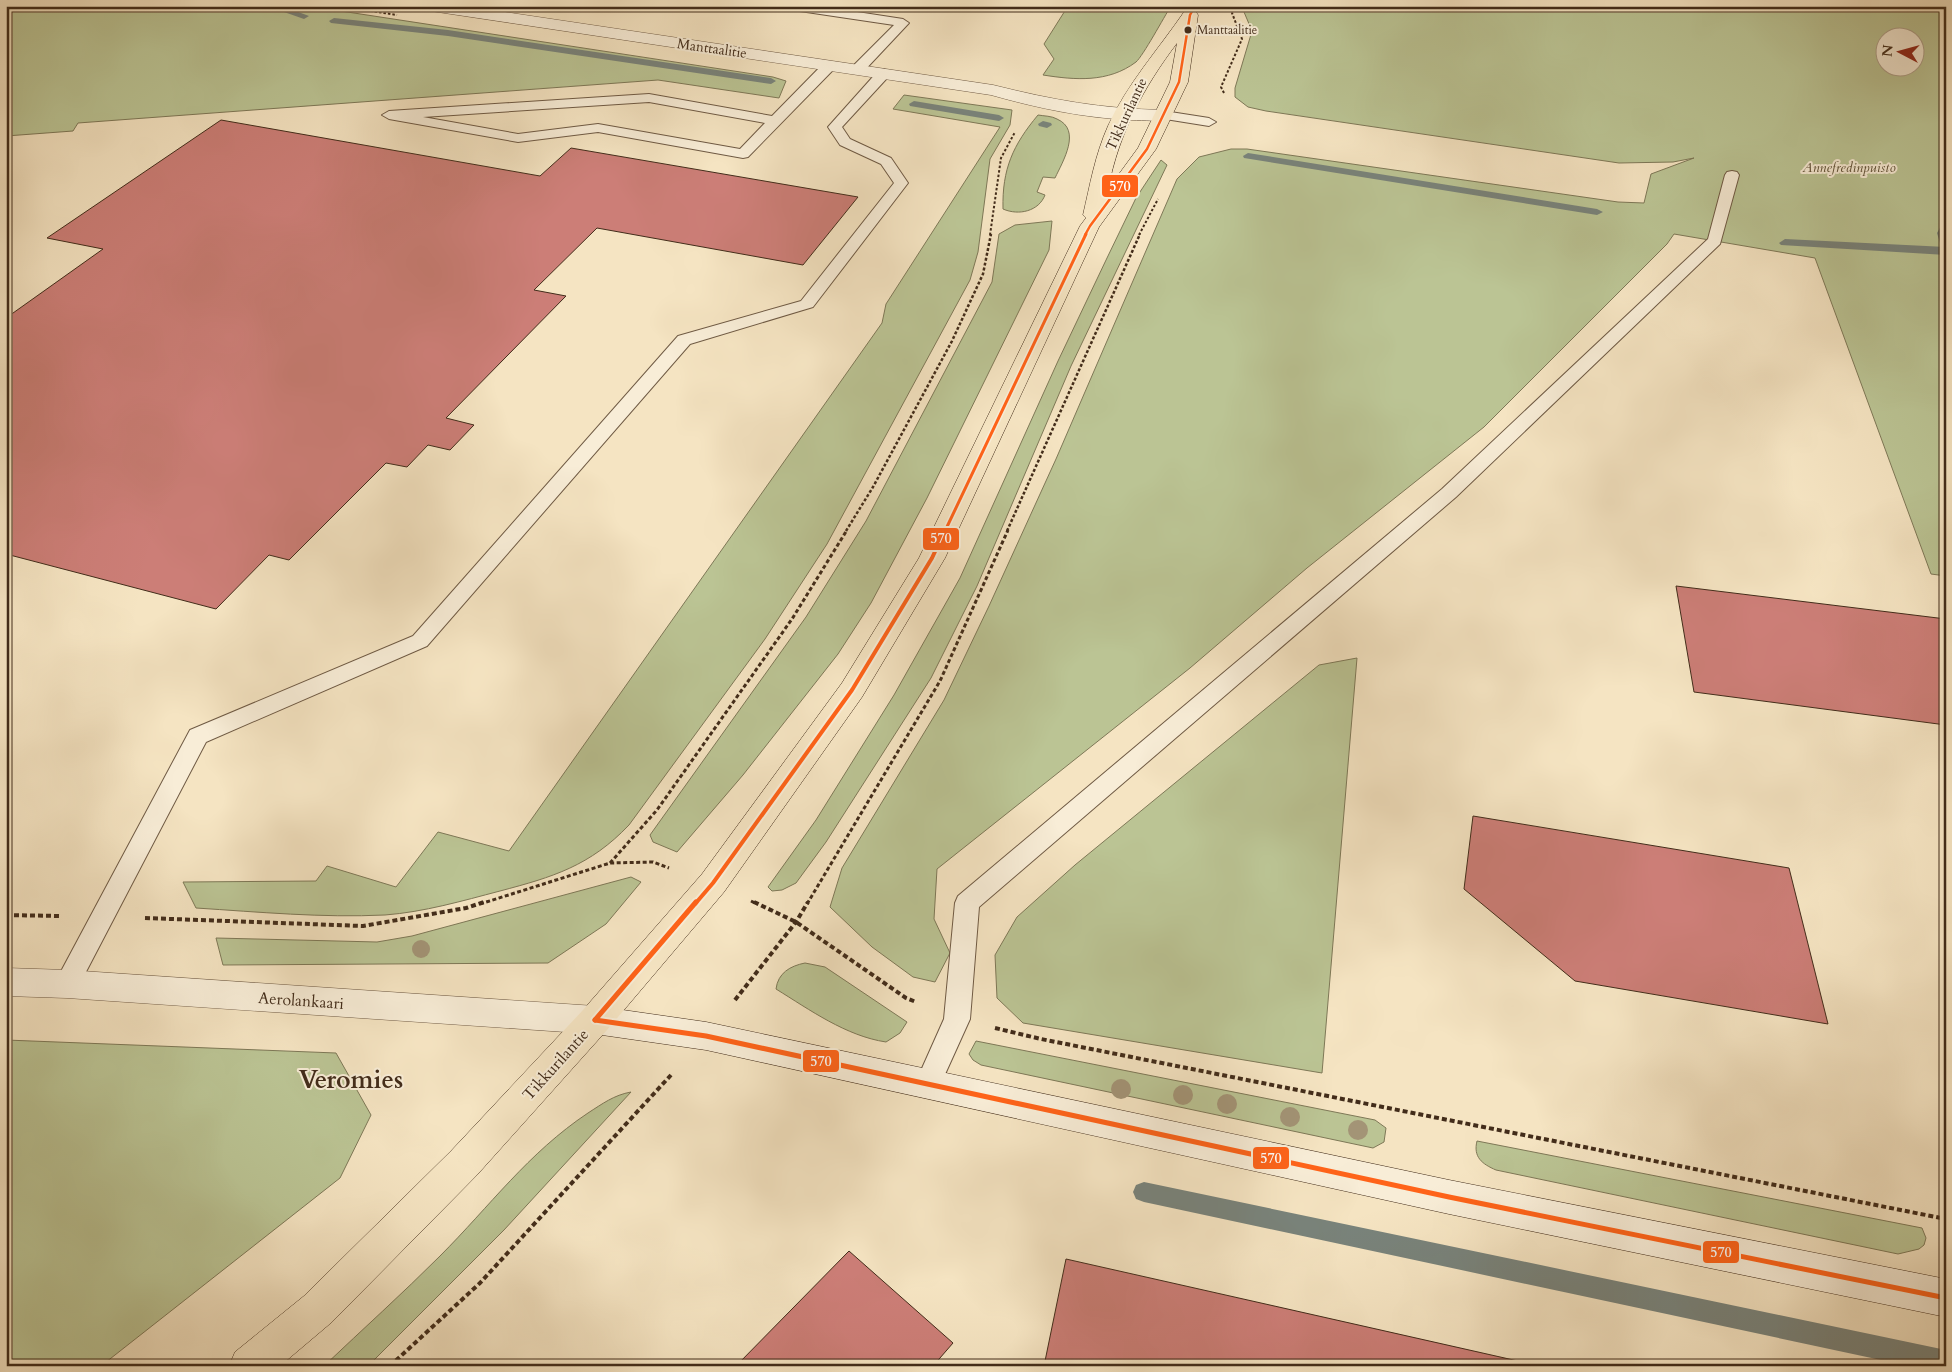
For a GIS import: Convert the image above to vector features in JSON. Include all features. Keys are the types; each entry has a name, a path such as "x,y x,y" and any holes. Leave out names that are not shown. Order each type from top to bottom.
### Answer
{"main road":[{"name":"Tikkurilantie","path":"1090,226 1109,144 1142,77 1193,11"},
{"name":"Tikkurilantie","path":"249,1366 318,1309 360,1268 464,1163 595,1020 713,883 852,690 932,558 1090,226 1147,149 1179,82 1193,11"}],"street":[{"name":"Manttaalitie","path":"431,6 993,90 1032,102 1126,109 1164,115"},
{"name":"Aerolankaari","path":"6,982 67,984 595,1020 706,1036 1448,1197 1946,1298"}],"lane":[{"path":"793,6 903,23 857,70"},
{"path":"776,121 649,98 389,115 518,138 598,128 743,154 776,121 829,66"},
{"path":"67,984 198,736 420,641 684,340 807,304 901,183 886,161 845,142 834,127 884,73"},
{"path":"1164,115 1209,122"},
{"path":"928,1084 956,1019 967,903 1449,493 1715,241 1732,175"}],"path":[{"path":"1225,96 1221,87 1242,39 1232,13 1237,6"},
{"path":"610,863 656,810 792,619 873,487 952,342 983,274 993,221 1001,158 1018,125"}],"green space":[{"path":"6,6 308,6 773,77 786,81 779,98 658,80 78,123 73,131 6,136"},
{"path":"1068,6 1171,6 1139,58 1125,69 1103,77 1079,79 1043,75 1054,59 1044,44"},
{"name":"Annefredinpuisto","path":"1246,6 1946,6 1946,576 1931,574 1815,258 1674,234 1667,244 1484,427 1307,568 1190,668 937,869 934,919 950,953 935,982 913,977 872,947 830,907 842,868 944,700 1056,459 1177,179 1199,157 1231,149 1247,149 1618,202 1644,203 1651,174 1694,158 1673,162 1619,163 1248,107 1235,97 1235,88 1252,31 1244,12"},
{"path":"904,95 1012,110 1010,125 990,159 978,252 970,280 827,544 765,639 629,825 600,851 554,875 429,909 400,914 338,916 196,908 183,882 316,881 327,866 396,887 438,832 509,851 882,323 886,304 1000,127 893,109"},
{"path":"1038,115 1055,118 1064,124 1068,130 1069,138 1066,155 1055,178 1043,177 1037,192 1045,195 1038,205 1022,212 1003,209 1005,182 1011,158 1022,137"},
{"path":"1161,160 1167,165 1071,366 977,586 931,678 826,842 796,883 782,890 772,891 768,887 816,820 894,695 960,578 1058,361 1107,258 1136,198"},
{"path":"1052,221 1049,250 927,498 871,603 838,654 743,775 677,852 653,842 650,835 806,617 866,521 992,282 999,234 1015,225"},
{"path":"1357,658 1322,1073 1023,1023 997,998 995,955 1017,917 1075,865 1319,665"},
{"path":"631,877 641,882 606,924 548,963 223,965 216,938 377,942 412,936"},
{"path":"805,963 825,967 907,1022 900,1033 886,1042 871,1039 829,1021 776,989 779,979 786,971 794,966"},
{"path":"6,1040 336,1053 371,1115 340,1178 101,1366 6,1366"},
{"path":"976,1041 1375,1120 1386,1128 1384,1142 1373,1148 981,1065 973,1060 969,1054"},
{"path":"631,1092 504,1230 368,1366 324,1366 440,1256 510,1181 547,1145 598,1106"},
{"path":"1477,1141 1922,1228 1926,1238 1924,1245 1919,1249 1898,1254 1496,1170 1483,1162 1478,1156 1476,1151"}],"building":[{"path":"221,120 540,176 571,148 858,197 803,265 597,228 534,290 566,296 446,418 474,425 450,450 428,445 407,467 386,463 289,560 269,555 216,609 6,554 6,371 8,370 6,369 6,318 103,249 47,238"},
{"path":"1676,586 1946,619 1946,725 1694,692"},
{"path":"1473,816 1789,868 1828,1024 1575,981 1464,889"},
{"path":"849,1251 953,1343 933,1366 736,1366"},
{"path":"1066,1259 1540,1366 1044,1366"}],"waterway":[{"path":"271,6 304,16"},
{"path":"334,21 448,33 771,81"},
{"path":"914,104 999,118"},
{"path":"1043,124 1047,125"},
{"path":"1248,156 1597,212"},
{"path":"1946,226 1943,233 1946,243"},
{"path":"1785,243 1946,251"},
{"path":"1144,1192 1946,1362"}],"transit line":[{"name":"570","path":"595,1020 713,883 852,690 932,558 1090,226 1147,149 1179,82 1190,15 1195,6"},
{"name":"570","path":"595,1020 706,1036 1449,1197 1946,1298"}],"place":[{"name":"Manttaalitie","path":"1188,30"}],"district":[{"name":"Veromies","path":"351,1079"}]}
